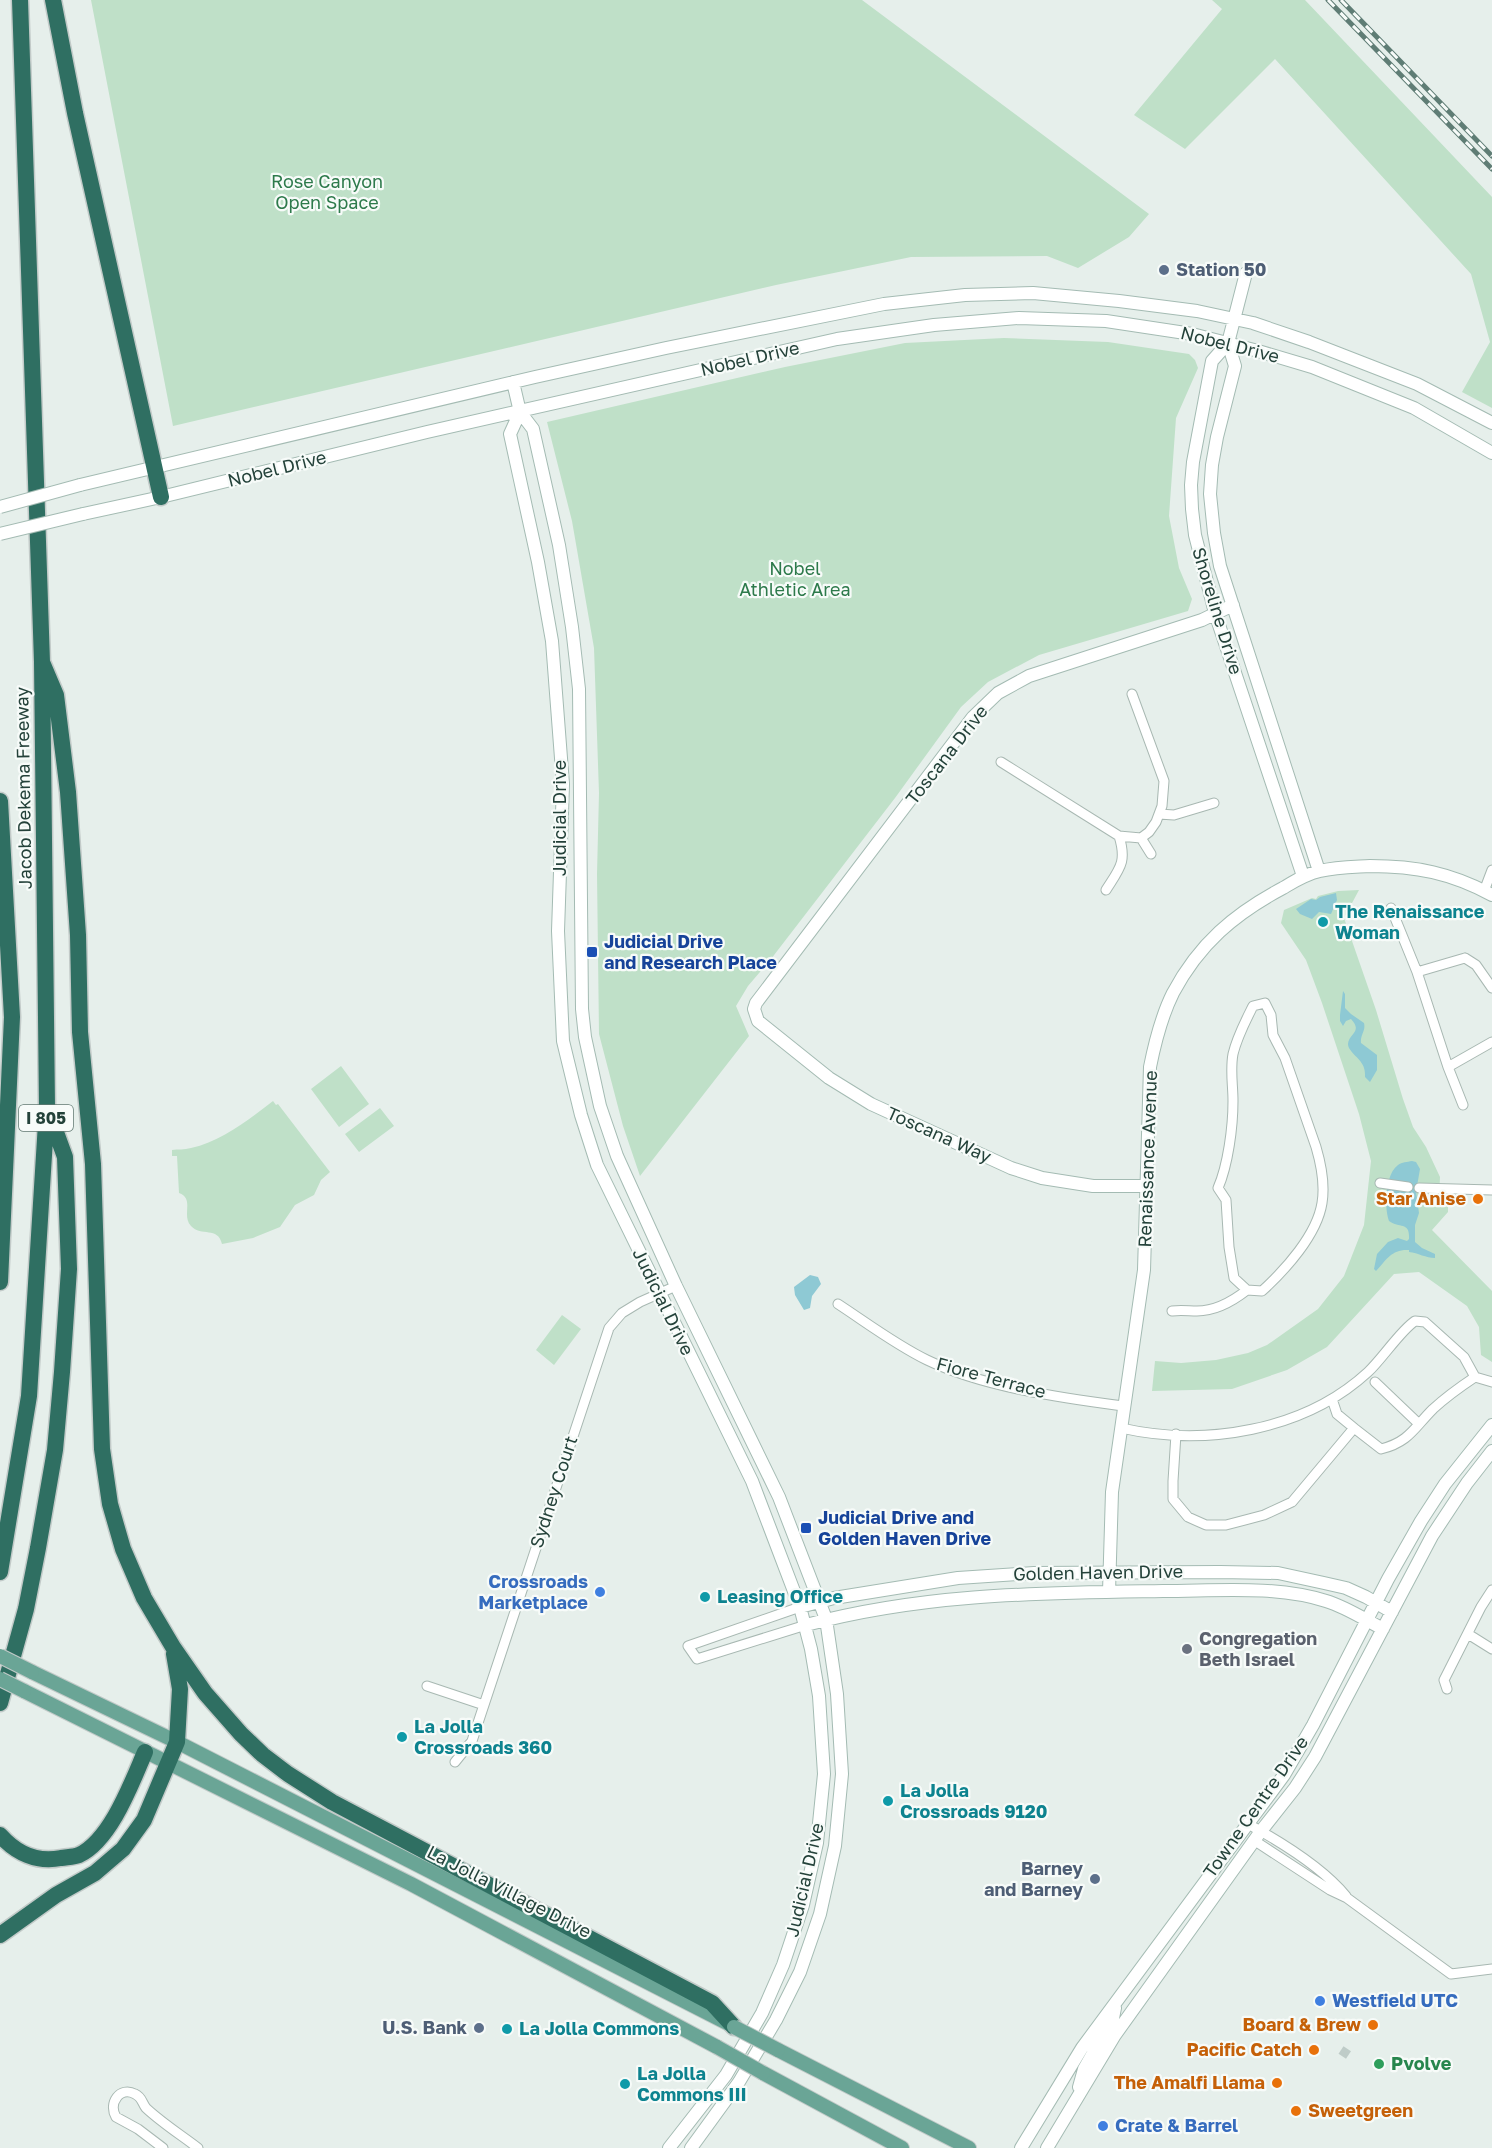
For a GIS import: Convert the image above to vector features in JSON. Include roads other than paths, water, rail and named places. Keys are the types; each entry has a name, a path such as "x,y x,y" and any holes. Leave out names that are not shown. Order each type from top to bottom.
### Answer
{"highway":[{"name":"Jacob Dekema Freeway","path":"0,1572 29,1396 47,1107 42,662 21,0"},
{"path":"53,0 77,124 161,497"},
{"path":"42,662 56,695 68,792 78,935 80,1032 93,1164 102,1449 110,1504 123,1549 144,1598 173,1647 205,1693 241,1734 288,1774 332,1802 712,2003 734,2027"},
{"name":"Jacob Dekema Freeway","path":"0,801 12,1017 0,1282"},
{"path":"0,1703 26,1609 38,1548 55,1453 62,1372 69,1269 65,1157 47,1107"},
{"path":"0,1935 56,1895 94,1873 123,1849 144,1820 177,1742 180,1689 173,1647"},
{"path":"0,1835 9,1845 28,1857 50,1861 79,1855 94,1845 123,1803 145,1752"}],"main road":[{"name":"La Jolla Village Drive","path":"0,1656 177,1742 969,2148"},
{"name":"La Jolla Village Drive","path":"0,1679 411,1884 902,2148"}],"street":[{"name":"Shoreline Drive","path":"1246,273 1228,343 1235,366 1212,465 1210,494 1213,523 1220,566 1319,871"},
{"name":"Nobel Drive","path":"0,507 80,485 666,348 884,304 965,295 1033,293 1186,310 1233,319 1309,342 1417,384 1492,423"},
{"name":"Nobel Drive","path":"0,534 415,435 837,339 934,325 1019,318 1107,321 1192,334 1228,343 1312,367 1347,380 1414,408 1492,453"},
{"name":"Shoreline Drive","path":"1228,343 1212,361 1197,437 1191,484 1195,535 1215,612 1303,876"},
{"name":"Judicial Drive","path":"513,382 520,412 533,429 559,545 572,627 579,689 582,1009 585,1037 600,1106 617,1156 676,1286 779,1497 826,1619 837,1694 842,1774 835,1846 820,1914 800,1972 776,2020 739,2082 691,2148"},
{"name":"Judicial Drive","path":"520,412 510,434 534,540 552,641 563,784 558,931 563,1041 581,1115 597,1165 752,1481 806,1624 819,1696 824,1774 817,1843 803,1905 783,1965 762,2013 726,2075 669,2148"},
{"name":"Toscana Drive","path":"758,1021 754,1010 756,1003 973,717 998,693 1029,676 1202,620 1233,605"},
{"path":"1001,762 1119,836 1141,838 1149,832 1159,814 1164,781 1132,694"},
{"path":"1159,814 1174,815 1214,803"},
{"path":"1107,890 1122,865 1124,852 1119,836"},
{"path":"1141,838 1151,854"},
{"name":"Renaissance Avenue","path":"1109,1592 1112,1492 1144,1270 1150,1067 1156,1035 1173,994 1197,955 1222,928 1264,898 1303,876 1319,871 1356,867 1415,868 1455,878 1488,893"},
{"path":"1488,893 1492,870"},
{"path":"1391,908 1417,972 1463,1105"},
{"path":"1417,972 1466,954 1492,988"},
{"path":"1172,1311 1200,1311 1215,1308 1231,1302 1247,1290 1262,1291 1282,1272 1305,1240 1322,1203 1320,1160 1286,1058 1273,1035 1271,1015 1265,1003 1253,1006 1241,1029 1233,1053 1231,1069 1233,1118 1225,1174 1218,1188 1226,1200 1229,1247 1234,1278 1247,1290"},
{"name":"Toscana Way","path":"758,1021 829,1078 871,1104 1011,1168 1042,1178 1093,1186 1145,1186"},
{"path":"1448,1067 1492,1042"},
{"path":"1380,1183 1408,1187"},
{"path":"1419,1188 1492,1190"},
{"name":"Sydney Court","path":"455,1762 472,1741 609,1328 622,1313 676,1286"},
{"name":"Fiore Terrace","path":"838,1304 927,1360 958,1372 1017,1389 1123,1406"},
{"path":"1121,1428 1176,1434 1209,1434 1256,1429 1293,1418 1332,1399 1368,1372 1415,1321 1425,1322 1464,1357 1475,1377 1492,1382"},
{"path":"1332,1399 1337,1414 1382,1449 1394,1446 1408,1437 1457,1388 1475,1377"},
{"path":"1375,1382 1419,1424"},
{"name":"Towne Centre Drive","path":"1021,2148 1082,2048 1284,1775 1421,1521 1445,1484 1492,1425"},
{"path":"1176,1434 1173,1499 1188,1517 1206,1525 1226,1525 1264,1515 1292,1502 1354,1428"},
{"name":"Towne Centre Drive","path":"1047,2148 1115,2035 1295,1788 1315,1757 1437,1528 1492,1451"},
{"name":"Golden Haven Drive","path":"800,1606 958,1578 1034,1573 1278,1573 1346,1588 1392,1612"},
{"path":"1447,1689 1444,1680 1492,1590"},
{"name":"Golden Haven Drive","path":"806,1624 893,1606 960,1597 1035,1593 1221,1591 1280,1592 1325,1600 1352,1611 1383,1629"},
{"path":"800,1606 688,1646 697,1659 806,1624"},
{"path":"1468,1634 1492,1648"},
{"path":"427,1686 484,1705"},
{"path":"1248,1824 1258,1836 1330,1890 1347,1898 1451,1974 1490,1969"},
{"path":"1076,2100 1084,2069 1113,2018 1115,2002"},
{"path":"163,2148 116,2116 112,2106 117,2097 124,2092 138,2096 144,2106 198,2148"}],"water":[{"path":"1336,893 1337,900 1331,914 1319,912 1312,919 1300,914 1296,909 1311,899 1316,900"},
{"path":"1343,991 1345,1008 1364,1023 1361,1043 1377,1055 1377,1070 1370,1082 1365,1077 1363,1065 1350,1050 1348,1044 1356,1027 1351,1019 1343,1026 1340,1021"},
{"path":"1416,1162 1420,1169 1416,1192 1419,1213 1415,1225 1415,1242 1435,1254 1435,1258 1409,1252 1409,1250 1398,1251 1376,1271 1374,1269 1377,1254 1388,1242 1398,1238 1407,1241 1409,1239 1406,1228 1389,1221 1386,1200 1388,1183 1394,1169 1401,1163"},
{"path":"810,1275 818,1277 821,1284 812,1296 810,1308 804,1310 795,1295 794,1287"}],"tunnel":[{"path":"1341,2050 1350,2056"}],"railway":[{"path":"1328,0 1492,169"},
{"path":"1341,0 1492,156"}],"place":[{"name":"Station 50","path":"1164,270"},
{"name":"The Renaissance Woman","path":"1323,922"},
{"name":"Judicial Drive and Research Place","path":"592,952"},
{"name":"Star Anise","path":"1478,1199"},
{"name":"Judicial Drive and Golden Haven Drive","path":"806,1528"},
{"name":"Crossroads Marketplace","path":"600,1592"},
{"name":"Leasing Office","path":"705,1597"},
{"name":"Congregation Beth Israel","path":"1187,1649"},
{"name":"La Jolla Crossroads 360","path":"402,1737"},
{"name":"La Jolla Crossroads 9120","path":"888,1801"},
{"name":"Barney and Barney","path":"1095,1879"},
{"name":"Westfield UTC","path":"1320,2001"},
{"name":"Board & Brew","path":"1373,2025"},
{"name":"U.S. Bank","path":"479,2028"},
{"name":"La Jolla Commons","path":"507,2029"},
{"name":"Pacific Catch","path":"1314,2050"},
{"name":"Pvolve","path":"1379,2064"},
{"name":"The Amalfi Llama","path":"1277,2083"},
{"name":"La Jolla Commons III","path":"625,2084"},
{"name":"Sweetgreen","path":"1296,2111"},
{"name":"Crate & Barrel","path":"1103,2126"}],"park label":[{"name":"Rose Canyon Open Space","path":"327,192"},
{"name":"Nobel Athletic Area","path":"795,579"}]}
